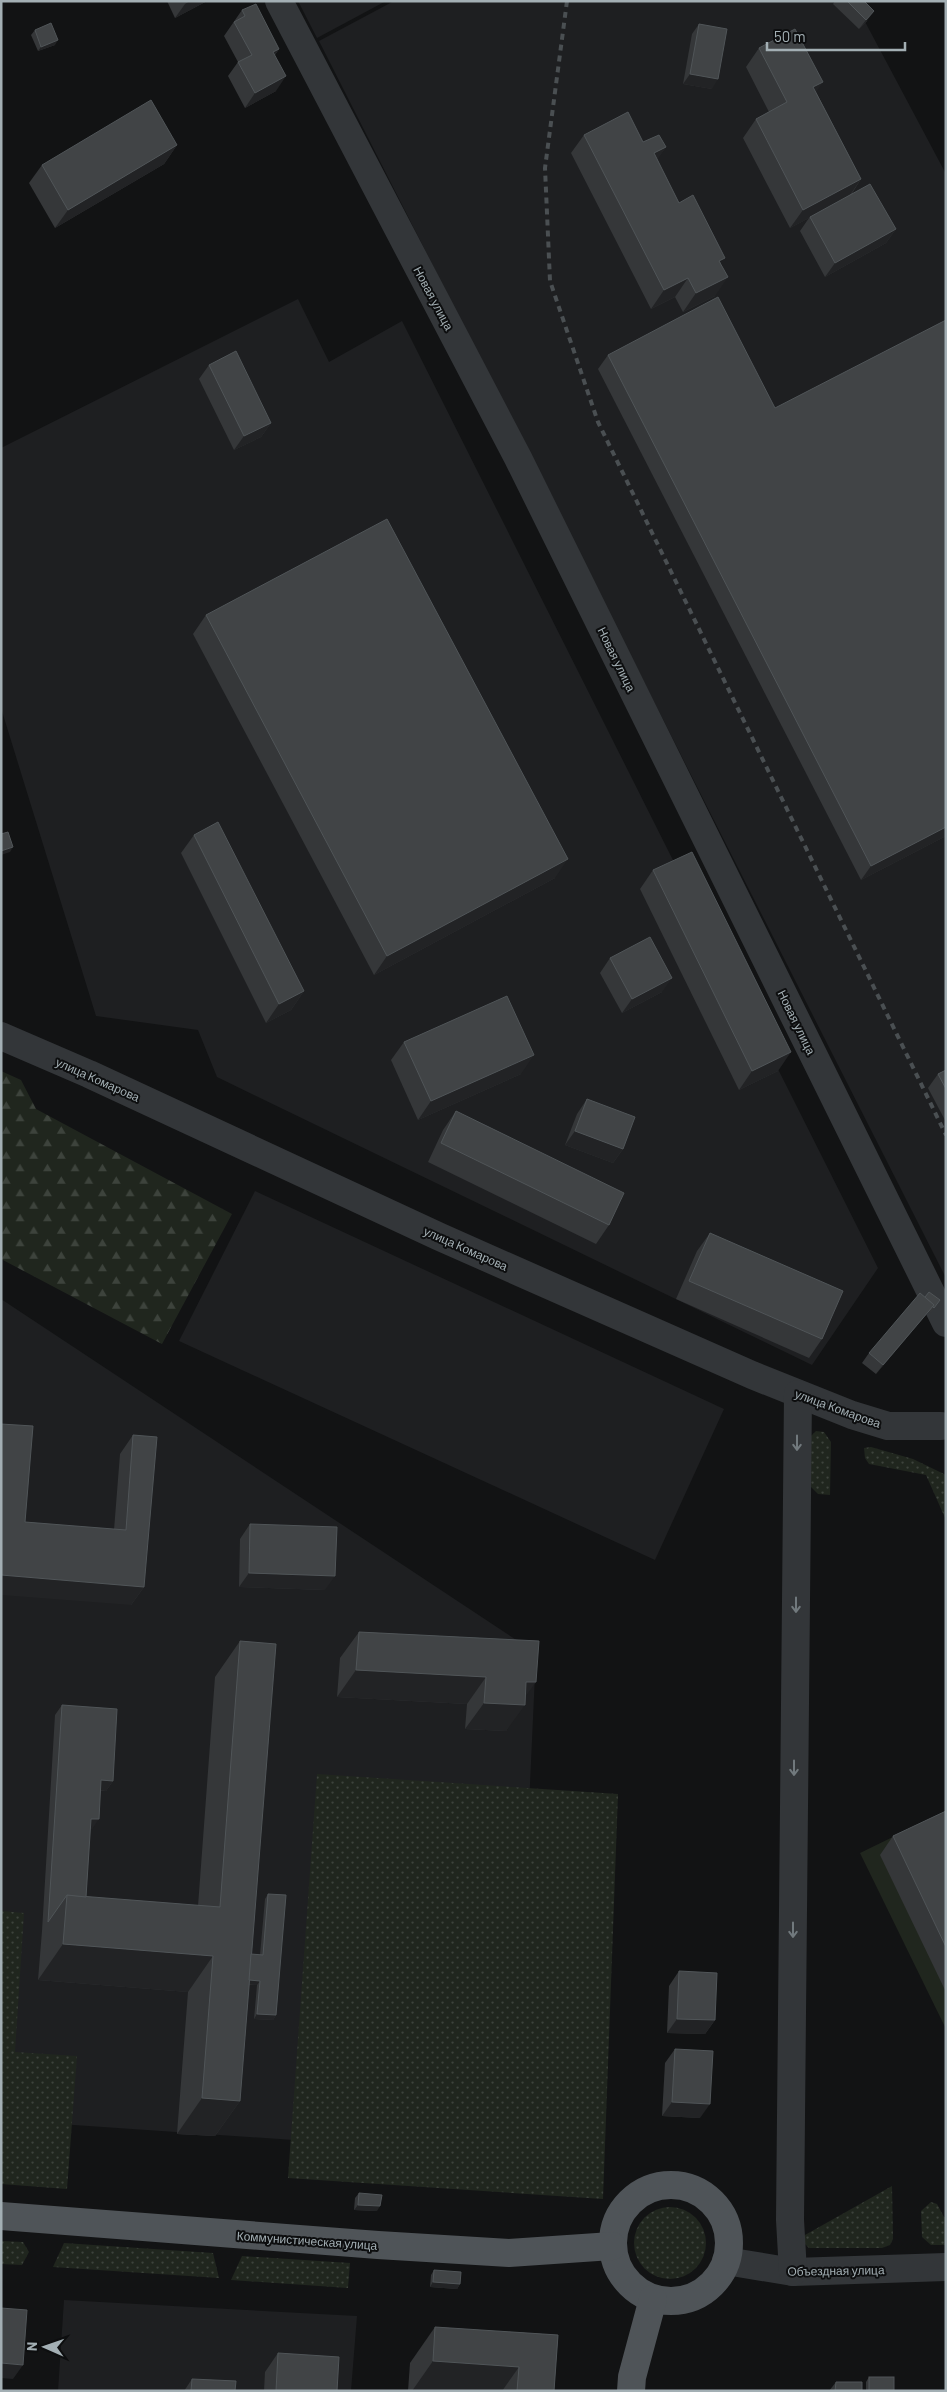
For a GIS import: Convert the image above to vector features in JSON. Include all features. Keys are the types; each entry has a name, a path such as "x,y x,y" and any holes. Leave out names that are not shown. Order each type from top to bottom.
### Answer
{"main road":[{"path":"672,2184 690,2187 705,2195 718,2208 726,2224 729,2241 726,2261 720,2275 710,2287 697,2295 683,2300 668,2301 653,2298 629,2284 615,2260 612,2246 616,2224 628,2204 639,2194 655,2186 672,2184"},
{"name":"Коммунистическая улица","path":"1,2216 378,2246 509,2253 612,2246"},
{"path":"631,2391 632,2377 653,2298"}],"street":[{"name":"Новая улица","path":"279,1 518,458 946,1323"},
{"name":"улица Комарова","path":"1,1036 89,1074 440,1236 798,1394 888,1426 944,1428"},
{"path":"793,2272 790,2220 798,1394"},
{"name":"Объездная улица","path":"726,2261 793,2272 946,2267"}],"shaded area":[{"path":"298,1 386,1 317,38"},
{"path":"394,1 854,1 946,174 946,1278 319,41"},
{"path":"298,299 329,362 402,321 878,1268 812,1365 217,1077 198,1030 96,1016 1,708 1,448"},
{"path":"255,1191 724,1409 655,1560 179,1341"},
{"path":"1,1299 536,1653 513,2155 1,2120"},
{"path":"64,2300 357,2316 351,2391 58,2391"}],"green space":[{"path":"1,1071 21,1080 36,1109 232,1214 162,1344 1,1259"},
{"path":"816,1431 824,1432 831,1442 830,1495 818,1494 811,1487 809,1438"},
{"path":"871,1447 913,1459 946,1475 946,1520 926,1475 869,1464 865,1458 864,1448"},
{"path":"317,1774 618,1794 603,2199 288,2178"},
{"path":"946,1811 946,2029 860,1853"},
{"path":"1,1911 24,1913 15,2052 77,2056 67,2189 1,2184"},
{"path":"892,2186 893,2239 890,2245 882,2248 809,2248 805,2244 805,2235"},
{"path":"931,2202 937,2204 944,2217 946,2217 946,2245 931,2245 922,2237 921,2211"},
{"path":"670,2207 684,2210 696,2217 703,2229 706,2243 703,2257 696,2269 684,2276 670,2279 656,2276 644,2269 637,2257 634,2243 637,2229 644,2217 656,2210"},
{"path":"1,2241 23,2242 29,2252 22,2265 1,2264"},
{"path":"64,2243 213,2253 219,2278 53,2267"},
{"path":"242,2256 350,2263 348,2288 231,2280"}],"building":[{"path":"847,1 864,1 874,11 866,20"},
{"path":"256,4 279,49 273,52 286,76 255,93 238,62 252,55 234,22 245,16 242,10"},
{"path":"51,23 58,40 41,47 35,30"},
{"path":"699,24 727,29 718,79 690,74"},
{"path":"795,29 823,82 813,87 861,179 803,210 756,119 787,102 759,48"},
{"path":"151,100 177,145 68,210 42,165"},
{"path":"628,112 643,142 659,135 666,147 654,153 679,203 693,195 725,258 719,261 728,277 696,293 688,278 664,290 584,135"},
{"path":"870,184 896,229 835,263 810,217"},
{"path":"718,297 775,408 946,320 946,827 871,866 608,355"},
{"path":"236,351 271,423 244,436 209,365"},
{"path":"387,519 568,859 387,956 206,615"},
{"path":"218,822 304,991 279,1004 194,835"},
{"path":"8,832 13,847 1,851 1,834"},
{"path":"692,852 791,1052 752,1071 653,870"},
{"path":"650,937 672,978 632,999 610,958"},
{"path":"507,996 534,1055 431,1101 404,1042"},
{"path":"946,1070 946,1089 938,1074"},
{"path":"587,1099 635,1117 623,1149 575,1131"},
{"path":"456,1111 624,1193 609,1225 441,1143"},
{"path":"710,1233 843,1291 822,1339 689,1281"},
{"path":"929,1292 940,1300 934,1308 932,1306 934,1305 925,1297"},
{"path":"920,1293 934,1305 883,1365 869,1353"},
{"path":"1,1424 33,1426 25,1522 126,1530 133,1435 157,1437 144,1587 1,1575"},
{"path":"250,1524 337,1527 335,1576 249,1573"},
{"path":"359,1632 539,1641 536,1682 526,1682 525,1705 484,1703 486,1677 356,1670"},
{"path":"240,1641 276,1644 240,2101 202,2098 213,1956 63,1944 67,1895 220,1907"},
{"path":"62,1705 117,1709 113,1781 101,1780 99,1819 91,1819 86,1897 67,1895 48,1922"},
{"path":"946,1811 946,1947 893,1836"},
{"path":"268,1894 286,1895 276,2015 257,2014 260,1981 249,1980 251,1954 263,1955"},
{"path":"679,1971 717,1973 715,2020 677,2019"},
{"path":"675,2049 713,2051 710,2104 672,2102"},
{"path":"359,2193 382,2195 380,2206 358,2205"},
{"path":"434,2270 461,2272 460,2284 433,2282"},
{"path":"1,2308 27,2310 23,2365 1,2363"},
{"path":"435,2327 558,2335 554,2391 517,2391 519,2367 433,2361"},
{"path":"278,2353 339,2357 337,2391 276,2391"},
{"path":"869,2377 894,2377 894,2391 869,2391"},
{"path":"192,2379 236,2381 235,2391 191,2391"},
{"path":"836,2382 862,2382 862,2391 835,2391"}],"railway":[{"path":"567,1 545,168 550,281 598,422 946,1135"}]}
